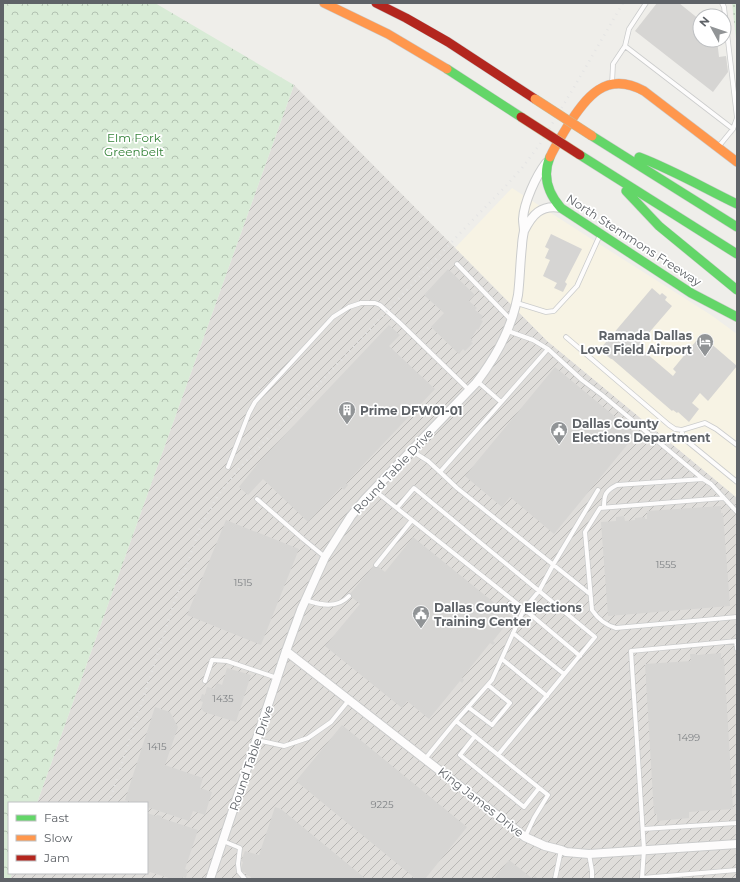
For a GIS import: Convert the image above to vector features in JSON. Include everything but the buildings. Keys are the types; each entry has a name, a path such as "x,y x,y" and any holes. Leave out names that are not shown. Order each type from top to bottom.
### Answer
{"main road":[{"path":"324,3 398,40 439,64 737,254"},
{"path":"376,3 448,42 592,136 737,227"},
{"name":"North Stemmons Freeway","path":"737,162 644,91 632,85 624,84 601,88 594,92 583,104 548,159 546,173 548,188 554,200 561,208 691,293 737,317"},
{"path":"604,143 662,166 737,204"},
{"path":"609,173 660,226 737,290"}],"street":[{"name":"Round Table Drive","path":"210,879 296,623 325,557 351,516 477,381 493,359 508,331 520,282 524,231 523,219 529,195 538,173 548,159"},
{"name":"Round Table Drive","path":"524,231 530,220 538,212 550,207 561,208"},
{"name":"King James Drive","path":"286,651 525,837 545,846 566,852 588,854 737,844"}],"lane":[{"path":"612,85 613,64 625,46 629,29 646,3"},
{"path":"717,148 733,129 737,118 724,7 722,3"},
{"path":"625,46 733,129"},
{"path":"516,303 546,312 554,311 576,286 600,234"},
{"path":"457,264 511,320"},
{"path":"228,467 249,413 255,402 333,317 349,306 361,303 376,303 405,328 469,390"},
{"path":"508,331 533,340 548,349 582,380 608,399 703,479 711,484 737,512"},
{"path":"566,337 675,429 682,430 705,423 716,429 737,445"},
{"path":"440,472 548,349"},
{"path":"477,381 501,402"},
{"path":"682,430 682,437 737,482"},
{"path":"411,451 428,461 457,488 590,594"},
{"path":"604,507 604,496 610,488 617,485 703,479"},
{"path":"398,508 414,488 595,637 498,755"},
{"path":"374,490 524,609 580,656"},
{"path":"425,759 492,680 524,609 539,591 598,490"},
{"path":"724,498 600,508 585,532 590,594 592,610 598,618 608,626 616,628 737,617"},
{"path":"257,499 325,557"},
{"path":"376,565 412,520"},
{"path":"305,600 320,605 333,605 345,601 349,596"},
{"path":"513,633 564,674"},
{"path":"737,649 737,641 631,651 643,829 644,850 642,878 737,870"},
{"path":"502,659 547,696"},
{"path":"205,681 212,660 227,661 277,678"},
{"path":"468,707 492,725 510,703 488,685"},
{"path":"257,740 284,746 308,738 331,722 350,700"},
{"path":"456,721 548,795 534,818 525,837"},
{"path":"475,736 460,754 524,806 539,788"},
{"path":"643,829 737,824"},
{"path":"223,841 240,848 238,864 239,872 245,879"},
{"path":"555,879 561,850"},
{"path":"588,854 592,871 592,879"}],"shaded area":[{"path":"294,85 547,341 737,498 737,879 10,879 12,874 148,874 148,802 37,802"},
{"path":"512,188 711,315 737,334 737,498 547,341 455,248"}],"green space":[{"name":"Elm Fork Greenbelt","path":"3,3 155,3 294,85 37,802 8,802 8,874 12,874 10,879 3,879"},
{"path":"732,3 737,3 737,48"}],"railway":[{"path":"109,802 184,573 200,528 218,495 236,472 522,168 540,144 623,3"},
{"path":"85,879 87,874"}],"traffic: fast":[{"path":"447,69 521,117"},
{"path":"592,136 737,227"},
{"path":"580,155 737,254"},
{"path":"550,157 547,171 548,184 556,202 561,208 691,293 737,317"},
{"path":"639,157 676,173 737,204"},
{"path":"626,191 659,226 737,290"}],"traffic: slow":[{"path":"324,3 388,34 447,69"},
{"path":"550,157 574,116 590,97 598,90 608,85 619,84 631,85 644,91 737,162"},
{"path":"535,99 592,136"}],"traffic: jam":[{"path":"376,3 448,42 535,99"},
{"path":"521,117 580,155"}],"place":[{"name":"Ramada Dallas Love Field Airport","path":"705,357"},
{"name":"Prime DFW01-01","path":"347,425"},
{"name":"Dallas County Elections Department","path":"559,445"},
{"name":"Dallas County Elections Training Center","path":"421,629"}]}
